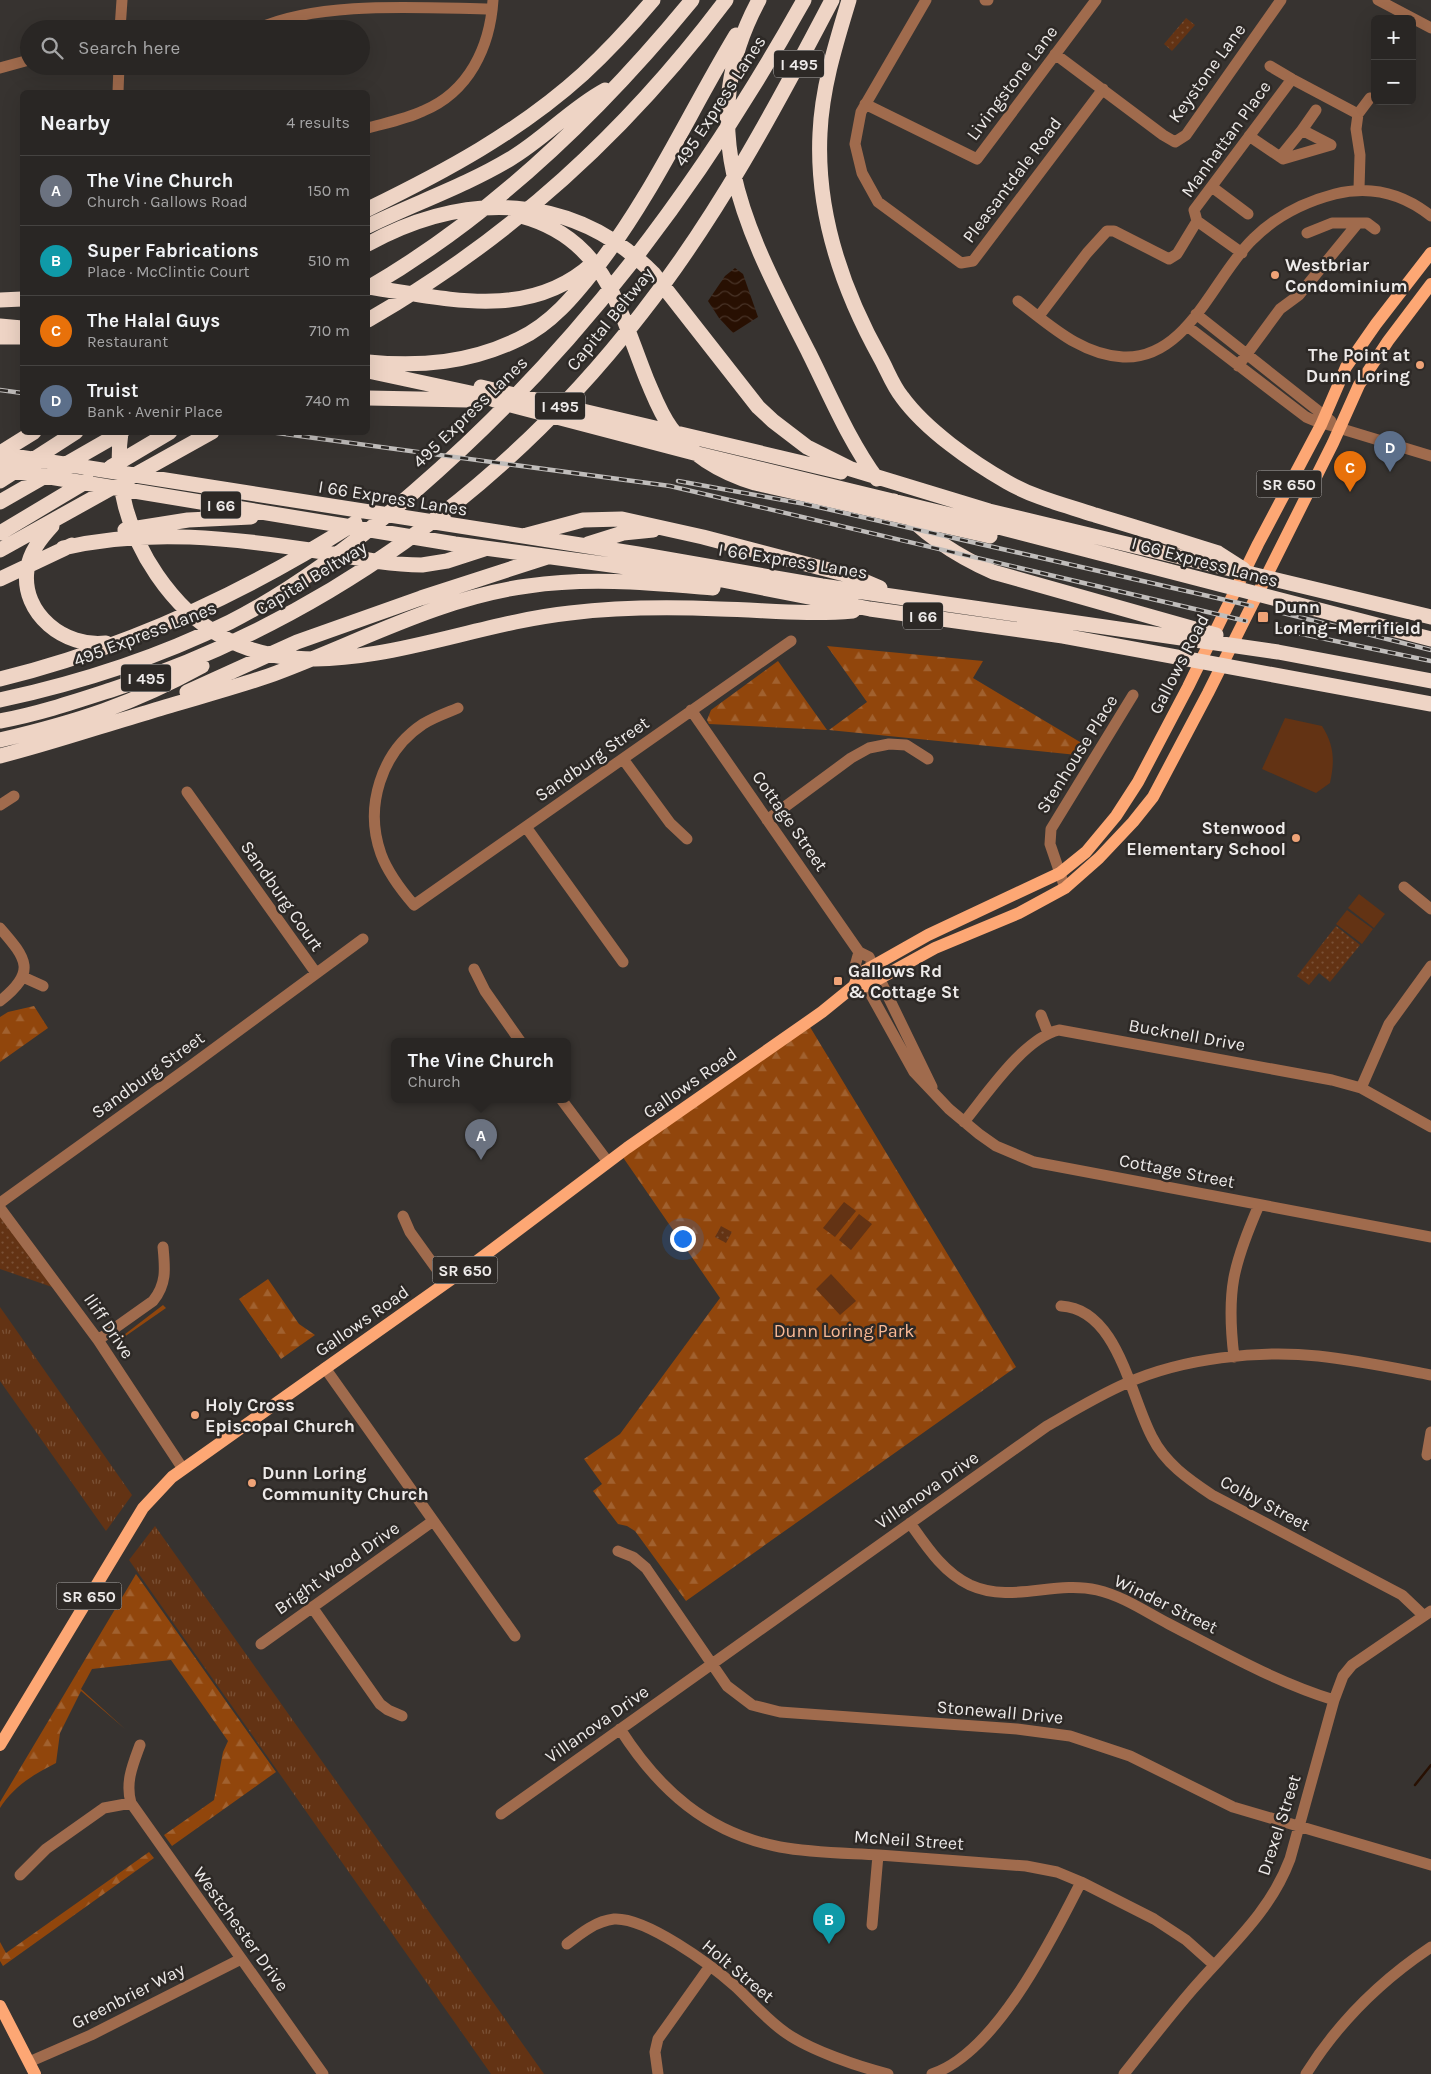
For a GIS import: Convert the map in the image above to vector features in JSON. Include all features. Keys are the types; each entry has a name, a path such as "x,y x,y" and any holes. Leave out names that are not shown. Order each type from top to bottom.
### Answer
{"highway":[{"path":"370,208 479,151 563,91 606,52 653,0"},
{"path":"370,287 416,257 500,194 566,136 618,84 692,0"},
{"path":"370,319 447,271 552,190 633,113 685,54 726,0"},
{"path":"759,0 741,39 730,81 728,136 731,164 744,216 771,279 859,452 884,489 931,537 972,562 1004,576 1278,652"},
{"path":"370,363 431,364 458,361 519,339 545,323 568,302 623,231 645,198 728,49 759,0"},
{"name":"495 Express Lanes","path":"0,700 105,673 173,647 230,621 314,570 355,542 466,444 519,394 623,276 706,162 746,101 804,0"},
{"name":"Capital Beltway","path":"0,721 74,702 171,670 220,650 286,617 367,568 453,505 515,452 582,384 619,341 671,274 726,192 764,127 832,0"},
{"path":"849,0 823,98 819,157 822,188 836,252 850,294 867,333 901,396 914,411 954,445 1015,486 1038,497 1218,552 1255,576"},
{"path":"370,225 480,175 510,159 536,142 584,101 618,84"},
{"path":"370,243 402,228 430,218 465,210 519,207 563,216 606,235 640,260 681,308 745,392 773,421 790,435 844,465 911,488 989,511 1431,617"},
{"path":"465,210 490,210 530,218 556,229 576,242 604,276 657,405 675,433 699,456 725,472 783,490 844,502 1103,562 1148,566"},
{"path":"370,288 453,299 498,302 541,295 563,285 587,268 623,231"},
{"path":"0,300 20,299"},
{"path":"0,318 20,320"},
{"path":"0,326 20,328"},
{"path":"0,338 20,337"},
{"path":"370,364 481,395"},
{"path":"370,371 911,488"},
{"path":"370,398 481,395"},
{"name":"I 66 Express Lanes","path":"481,395 503,403 576,415 1291,605 1431,639"},
{"path":"0,454 29,435"},
{"path":"0,481 71,435"},
{"path":"0,502 117,435"},
{"path":"122,435 119,453 121,489 137,540 151,566 169,591 208,628 249,648 301,660 352,658 525,619 604,610 720,608 818,614 870,609"},
{"path":"0,533 165,435"},
{"path":"0,550 207,435"},
{"path":"0,679 70,660 125,640 194,612 268,575 376,510 466,444"},
{"path":"0,448 150,478"},
{"path":"0,454 150,478"},
{"name":"I 66","path":"0,469 455,544 578,559 756,586 870,609 1063,636 1431,704"},
{"name":"I 66 Express Lanes","path":"150,478 901,597 1278,652 1431,681"},
{"path":"65,515 42,537 30,558 27,583 36,608 51,628 76,641 104,644 125,640"},
{"path":"0,579 60,549 93,537 162,523 223,517 292,517"},
{"path":"60,549 102,540 163,535 206,537 422,566 447,562 553,527 583,520 616,519 704,537 852,576 901,597"},
{"path":"131,717 263,656 457,586 614,536 650,530 704,537"},
{"path":"0,756 42,745 267,676 416,616 453,603 504,590 581,581 643,582 726,590 756,586"},
{"path":"0,740 62,725 132,701 207,663 286,617"}],"main road":[{"name":"Gallows Road","path":"860,986 860,974 874,965 952,923 1060,873 1086,852 1116,816 1138,782 1188,687 1258,544 1323,421 1346,367 1431,253"},
{"name":"Gallows Road","path":"0,1746 143,1508 183,1469 446,1282 608,1162 860,986 880,978 935,948 1019,913 1065,888 1119,839 1153,798 1208,693 1359,386 1372,364 1431,284"},
{"path":"0,2006 35,2074"}],"street":[{"path":"121,20 122,0"},
{"name":"Pleasantdale Road","path":"926,0 861,112 855,144 862,173 878,202 961,263 973,261 1103,89"},
{"name":"Livingstone Lane","path":"865,104 977,159 1096,0"},
{"name":"Keystone Lane","path":"1055,54 1175,142 1186,135 1281,0"},
{"path":"1378,0 1431,28"},
{"path":"280,20 296,14 338,8 492,5 487,40 481,55 463,82 451,94 424,111 370,127"},
{"path":"0,68 20,62"},
{"path":"1270,66 1292,79"},
{"path":"118,90 119,75"},
{"name":"Manhattan Place","path":"1242,253 1197,221 1194,210 1292,79 1358,114"},
{"path":"1359,189 1360,155 1356,129 1358,114 1370,98"},
{"path":"1280,157 1316,110"},
{"path":"1249,136 1283,159 1331,145 1302,130"},
{"path":"1212,187 1248,214"},
{"path":"1018,301 1081,347 1122,357 1140,356 1158,349 1187,326 1252,239 1292,209 1320,198 1359,189 1377,190 1393,196 1420,208 1431,216"},
{"name":"Manhattan Place","path":"1039,316 1102,234 1114,231 1169,259 1182,246 1197,221"},
{"path":"1307,233 1332,223 1367,223 1375,229"},
{"path":"1238,366 1280,309 1299,295 1358,223"},
{"path":"1196,314 1247,353 1323,421"},
{"path":"1187,326 1300,413 1368,438 1431,456"},
{"name":"Sandburg Street","path":"458,708 434,717 410,735 390,760 377,792 374,824 381,855 397,884 414,905 791,641"},
{"name":"Stenhouse Place","path":"1065,888 1050,844 1052,829 1134,695"},
{"name":"Cottage Street","path":"691,710 859,952 869,956 936,1095"},
{"path":"767,820 851,758 869,748 888,744 906,745 928,759"},
{"path":"623,759 670,822 687,839"},
{"name":"Sandburg Court","path":"187,792 316,973 363,939"},
{"path":"0,806 14,796"},
{"path":"526,827 623,962"},
{"path":"1404,888 1431,909"},
{"path":"0,928 20,953 24,968 23,977 13,991 0,1001"},
{"path":"859,952 855,966 860,974"},
{"path":"1361,1088 1389,1024 1431,966"},
{"path":"474,969 485,991 518,1038"},
{"name":"Sandburg Street","path":"0,1203 316,973"},
{"path":"23,977 43,986"},
{"name":"Cottage Street","path":"860,986 914,1072 964,1122 996,1146 1034,1162 1431,1237"},
{"path":"964,1122 1024,1051 1048,1033 1040,1015"},
{"name":"Bucknell Drive","path":"1048,1033 1069,1031 1274,1068 1361,1088 1386,1100 1431,1127"},
{"path":"564,1103 608,1162"},
{"path":"1234,1357 1230,1303 1234,1269 1240,1249 1259,1205"},
{"name":"Iliff Drive","path":"0,1208 98,1340 183,1469"},
{"path":"403,1216 410,1232 446,1282"},
{"path":"98,1340 152,1301 159,1293 165,1274 163,1247"},
{"name":"Colby Street","path":"1061,1306 1080,1309 1096,1320 1113,1345 1152,1438 1169,1463 1188,1480 1212,1495 1402,1595 1428,1614"},
{"name":"Villanova Drive","path":"501,1814 1047,1426 1129,1382 1183,1366 1234,1357 1258,1355 1318,1356 1431,1375"},
{"path":"325,1368 515,1636"},
{"path":"1427,1456 1431,1432"},
{"name":"Bright Wood Drive","path":"261,1644 433,1521"},
{"name":"Winder Street","path":"910,1523 937,1560 953,1575 971,1585 999,1593 1018,1593 1056,1587 1074,1587 1105,1592 1280,1682 1334,1700"},
{"name":"Stonewall Drive","path":"618,1551 633,1557 646,1568 712,1664 737,1695 752,1705 766,1710 1016,1729 1070,1736 1130,1756 1233,1807 1431,1865"},
{"path":"312,1607 380,1704 402,1716"},
{"name":"Drexel Street","path":"1124,2074 1271,1900 1286,1871 1334,1700 1343,1676 1352,1665 1428,1614"},
{"name":"McNeil Street","path":"620,1729 652,1774 677,1798 707,1820 738,1835 782,1847 1033,1867 1058,1872 1082,1882 1169,1928 1186,1940 1214,1966"},
{"path":"20,1875 46,1849 104,1808 131,1803 128,1791 131,1768 140,1745"},
{"name":"Westchester Drive","path":"131,1803 323,2074"},
{"path":"872,1925 878,1855"},
{"path":"932,2074 955,2064 971,2052 1018,1993 1047,1948 1082,1882"},
{"name":"Holt Street","path":"567,1944 598,1923 613,1919 626,1920 672,1941 710,1966 788,2034 858,2069 888,2074"},
{"path":"1306,2074 1327,2042 1362,2001 1400,1968 1431,1947"},
{"name":"Greenbrier Way","path":"29,2062 91,2035 241,1959"},
{"path":"658,2074 655,2052 658,2039 710,1966"}],"green space":[{"path":"1186,18 1195,25 1172,51 1164,44"},
{"path":"827,646 983,661 973,678 1085,745 1077,755 829,730 867,702"},
{"path":"778,661 827,730 709,724 707,720 711,710"},
{"path":"1285,718 1322,726 1329,740 1333,760 1330,783 1316,793 1262,769"},
{"path":"1359,894 1385,914 1374,928 1348,908"},
{"path":"1347,910 1373,929 1362,944 1336,924"},
{"path":"1336,926 1360,945 1330,982 1319,973 1309,985 1297,976"},
{"path":"34,1006 48,1028 0,1062 0,1017 8,1012"},
{"name":"Dunn Loring Park","path":"807,1022 1016,1367 686,1601 635,1531 627,1526 618,1524 593,1491 602,1484 584,1459 620,1434 720,1298 620,1153"},
{"path":"844,1202 856,1211 835,1237 823,1228"},
{"path":"0,1213 52,1287 0,1269"},
{"path":"859,1214 872,1224 851,1250 839,1240"},
{"path":"721,1226 732,1232 726,1243 715,1237"},
{"path":"831,1274 856,1301 840,1315 816,1289"},
{"path":"268,1279 299,1324 315,1335 281,1359 239,1299"},
{"path":"163,1305 166,1308 117,1342 120,1338"},
{"path":"0,1307 132,1495 106,1531 0,1381"},
{"path":"155,1526 544,2074 491,2074 129,1560"},
{"path":"136,1574 276,1772 172,1846 164,1835 214,1800 223,1752 228,1741 171,1660 92,1669 81,1689 125,1729 81,1691 60,1733 56,1763 25,1782 5,1800 0,1808 0,1802"},
{"path":"149,1852 154,1858 3,1966 0,1961 0,1942 6,1953"}],"water":[{"path":"735,268 743,274 758,317 733,333 719,318 708,301 725,276"}],"waterway":[{"path":"1415,1785 1431,1765"}],"railway":[{"path":"0,390 20,393"},
{"path":"292,435 670,486 1246,621"},
{"path":"678,481 805,504 1252,606"},
{"path":"1283,613 1431,650"},
{"path":"1278,629 1431,661"}],"place":[{"name":"Westbriar Condominium","path":"1275,275"},
{"name":"The Point at Dunn Loring","path":"1420,365"},
{"name":"Truist","path":"1390,472"},
{"name":"The Halal Guys","path":"1350,492"},
{"name":"Dunn Loring–Merrifield","path":"1263,617"},
{"name":"Stenwood Elementary School","path":"1296,838"},
{"name":"Gallows Rd & Cottage St","path":"838,981"},
{"name":"The Vine Church","path":"481,1160"},
{"name":"Holy Cross Episcopal Church","path":"195,1415"},
{"name":"Dunn Loring Community Church","path":"252,1483"},
{"name":"Super Fabrications","path":"829,1944"}]}
